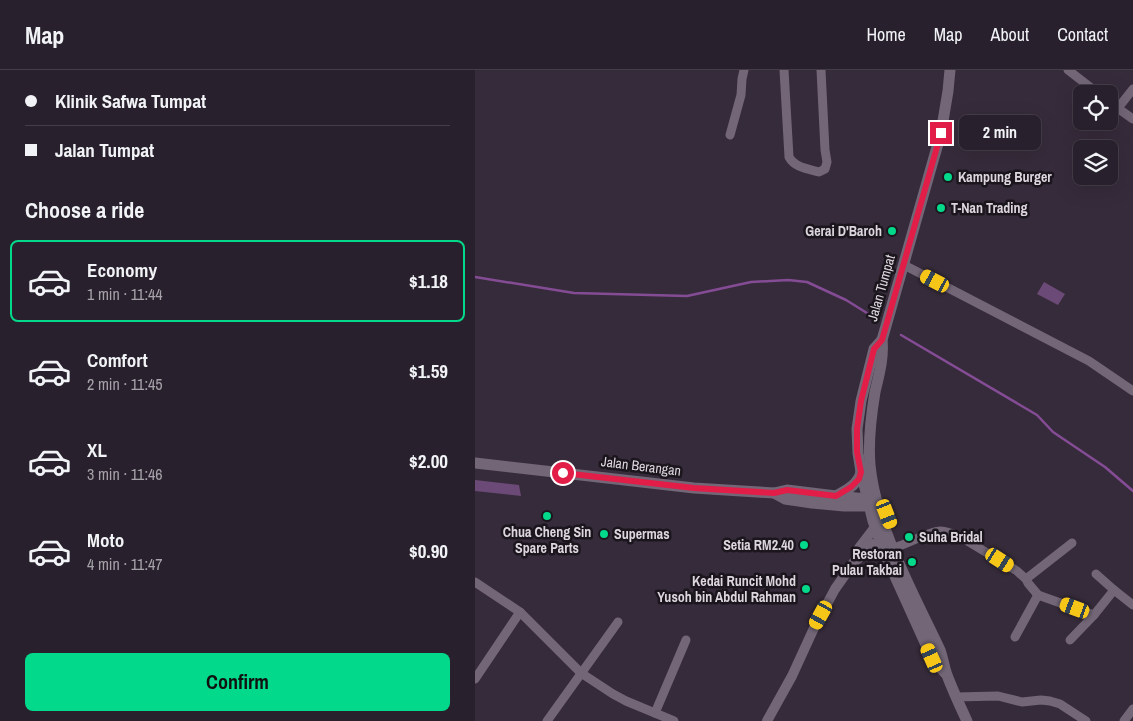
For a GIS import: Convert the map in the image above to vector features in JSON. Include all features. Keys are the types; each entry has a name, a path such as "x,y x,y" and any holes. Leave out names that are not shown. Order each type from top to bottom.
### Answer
{"main road":[{"name":"Jalan Tumpat","path":"873,503 870,464 871,426 873,404 883,351 882,340 941,133 949,90 950,70"},
{"name":"Jalan Tumpat","path":"882,340 874,349 861,401 857,429 857,452 861,472 873,503 882,546 932,658 947,674"},
{"name":"Jalan Berangan","path":"475,463 694,488 774,493 787,490 873,503"},
{"path":"870,464 899,546 909,586"},
{"path":"836,496 851,487 859,479 861,472"},
{"name":"Jalan Berangan","path":"774,493 785,499 844,506 873,503"},
{"path":"844,506 879,526"},
{"name":"Jalan Tumpat","path":"879,526 941,653 947,674 967,721"},
{"path":"866,548 871,545 882,546"}],"street":[{"path":"730,135 741,95 744,70"},
{"path":"784,70 789,157 793,163 799,166 819,172 825,169 827,162 821,70"},
{"path":"1068,70 1087,85"},
{"path":"1133,89 1118,108 1133,119"},
{"path":"904,265 1089,362 1133,391"},
{"path":"767,721 792,676 814,628 835,589 866,548 879,526"},
{"path":"854,562 859,548 879,526"},
{"path":"899,546 931,533 939,531 949,532 959,536 1017,571 1039,595 1094,615"},
{"path":"1026,579 1072,543"},
{"path":"1095,574 1133,604"},
{"path":"475,582 520,612 581,673 626,701 671,721"},
{"path":"1071,640 1114,590"},
{"path":"1015,637 1039,595"},
{"path":"475,679 520,612"},
{"path":"547,721 618,622"},
{"path":"655,714 686,640"},
{"path":"956,697 998,696 1022,702 1050,701 1060,704 1086,721"},
{"path":"1124,721 1133,710"}],"shaded area":[{"path":"1044,282 1065,294 1058,305 1037,294"},
{"path":"475,480 519,485 521,496 475,491"}],"waterway":[{"path":"475,277 574,293 687,296 751,282 788,280 807,282 846,300 875,318"},
{"path":"901,335 1037,415 1053,432 1105,467 1133,491"}],"place":[{"name":"Kampung Burger","path":"948,177"},
{"name":"T-Nan Trading","path":"941,208"},
{"name":"Gerai D'Baroh","path":"892,231"},
{"name":"Chua Cheng Sin Spare Parts","path":"547,516"},
{"name":"Supermas","path":"604,534"},
{"name":"Suha Bridal","path":"909,537"},
{"name":"Setia RM2.40","path":"804,545"},
{"name":"Restoran Pulau Takbai","path":"912,562"},
{"name":"Kedai Runcit Mohd Yusoh bin Abdul Rahman","path":"806,589"}],"route":[{"path":"563,473 694,488 774,493 787,490 836,496 851,487 859,479 861,472 857,452 857,429 868,370 874,349 882,340 941,133"}]}
